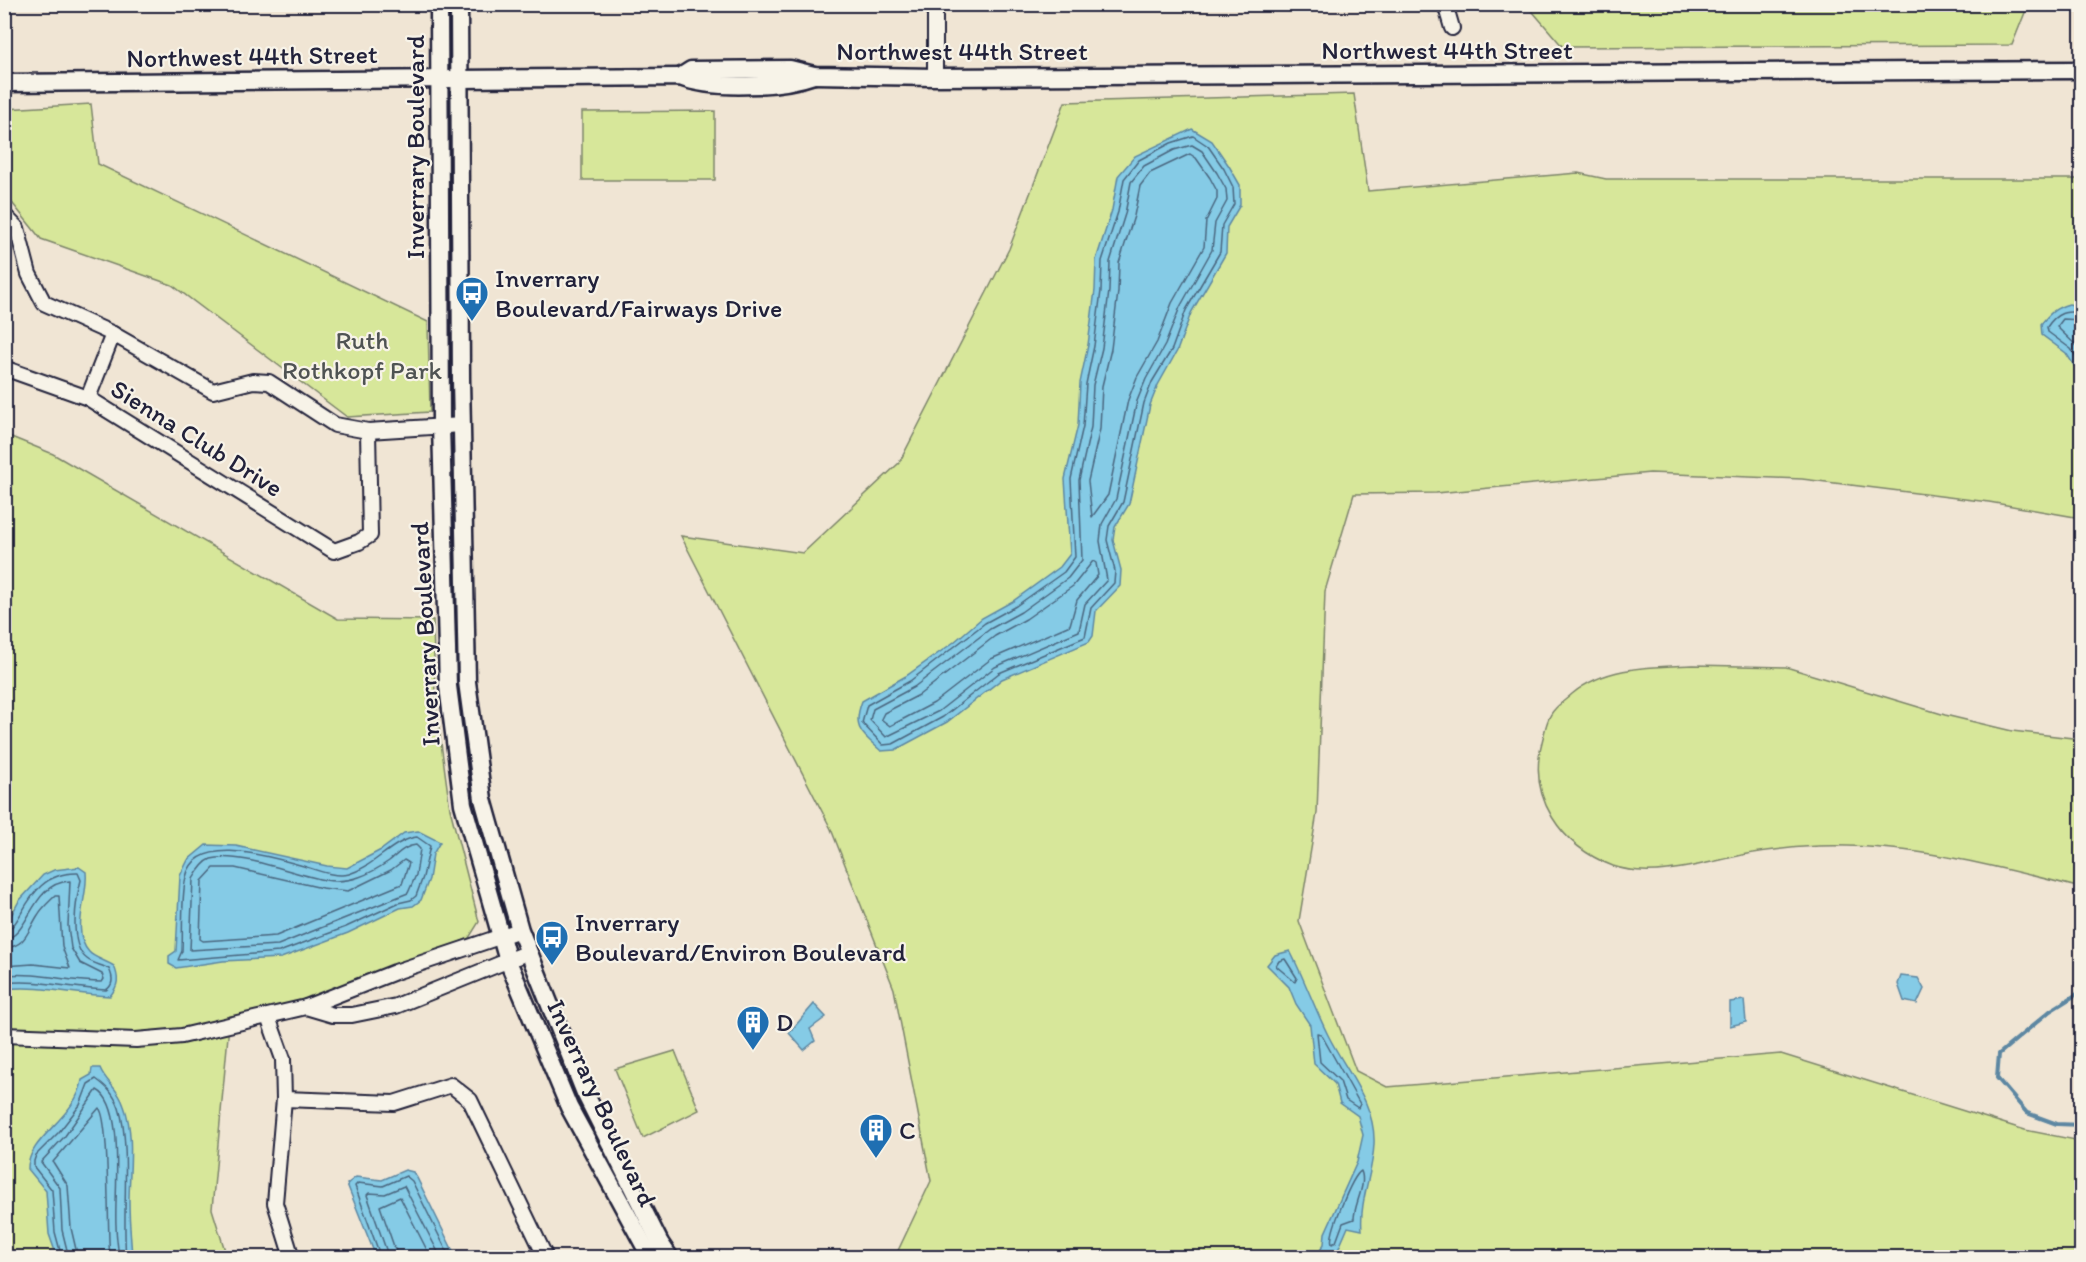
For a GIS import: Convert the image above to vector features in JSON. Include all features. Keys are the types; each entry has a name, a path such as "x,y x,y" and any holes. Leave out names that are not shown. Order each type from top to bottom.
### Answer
{"street":[{"name":"Inverrary Boulevard","path":"440,4 441,425 448,686 463,804 508,961 569,1107 651,1257"},
{"name":"Inverrary Boulevard","path":"459,4 462,425 467,682 483,799 520,930 585,1093 660,1243 670,1257"},
{"path":"935,4 935,77"},
{"path":"1445,4 1452,28"},
{"name":"Northwest 44th Street","path":"4,84 680,77 694,82 741,84 793,82 814,75 935,77 2082,70"},
{"path":"4,215 17,228 28,274 44,303 113,334 213,391 253,381 269,382 335,425 368,430 462,425"},
{"path":"88,398 113,334"},
{"name":"Sienna Club Drive","path":"4,368 88,398 334,550 359,542 370,535 368,430"},
{"path":"4,1035 136,1040 182,1036 306,1007 395,972 520,930"},
{"path":"306,1007 333,1015 374,1012 396,1006 529,952"},
{"path":"268,1017 284,1059 284,1099 275,1203 292,1257"},
{"path":"284,1099 394,1103 451,1085 470,1100 546,1257"}],"green space":[{"path":"1527,5 2028,5 2012,45 1563,47"},
{"path":"1354,94 1368,191 1578,173 1606,179 2081,179 2081,518 1989,502 1802,479 1650,473 1436,493 1354,494 1325,591 1317,813 1299,921 1356,1071 1387,1087 1781,1054 2025,1130 2081,1141 2081,1257 895,1257 931,1181 894,989 831,829 681,536 803,553 899,463 1009,249 1065,102"},
{"name":"Ruth Rothkopf Park","path":"91,104 98,164 428,322 430,412 347,417 172,285 41,239 5,194 5,109"},
{"path":"715,111 715,180 582,180 582,112"},
{"path":"4,434 53,454 338,619 433,620 435,699 450,809 479,922 469,938 395,972 229,1025 212,1209 227,1257 5,1257"},
{"path":"1661,666 1786,667 1945,715 2012,731 2081,739 2081,888 1951,858 1886,848 1819,846 1774,850 1680,868 1645,871 1613,866 1594,857 1564,833 1552,818 1544,801 1539,782 1539,763 1542,742 1552,712 1585,685 1614,673"},
{"path":"675,1051 699,1110 643,1138 615,1069"}],"water":[{"path":"1192,129 1212,141 1229,166 1240,185 1240,205 1227,227 1226,253 1191,313 1177,351 1150,405 1129,504 1115,527 1113,540 1121,570 1120,586 1096,611 1093,636 1089,642 1002,679 947,722 895,750 881,751 868,739 858,724 862,701 906,676 954,642 982,618 1013,601 1060,567 1070,554 1065,479 1078,425 1080,383 1088,345 1095,290 1096,260 1112,210 1118,176 1135,156"},
{"path":"2069,304 2081,307 2081,376 2066,353 2042,335 2041,324 2044,320 2056,309"},
{"path":"418,831 440,842 433,854 429,879 421,900 413,906 400,908 348,933 281,958 223,961 176,968 169,964 169,956 176,951 180,876 188,860 206,845 236,846 327,866 347,868 381,850 404,833"},
{"path":"79,867 86,872 80,924 81,934 89,952 114,966 117,981 113,992 110,996 32,988 5,989 5,927 19,901 43,875 54,870"},
{"path":"1290,951 1328,1035 1365,1101 1373,1129 1373,1155 1362,1208 1362,1230 1348,1227 1335,1257 1316,1257 1324,1244 1325,1233 1357,1162 1363,1135 1358,1116 1340,1103 1335,1084 1314,1064 1310,1025 1296,1004 1289,987 1267,965 1275,955"},
{"path":"1901,976 1918,978 1924,989 1917,1004 1904,1001 1898,984"},
{"path":"1744,1000 1746,1022 1730,1026 1730,1002"},
{"path":"814,1004 826,1017 810,1029 815,1041 804,1050 789,1033"},
{"path":"92,1068 100,1068 105,1078 119,1094 127,1117 131,1154 129,1209 132,1257 57,1257 49,1234 46,1191 28,1169 35,1147 71,1105 82,1080 91,1075"},
{"path":"405,1170 413,1172 417,1178 456,1257 376,1257 347,1184 356,1177 382,1180"}],"waterway":[{"path":"2082,991 2050,1011 1999,1054 1997,1078 2027,1113 2057,1124 2082,1125"}],"place":[{"name":"Inverrary Boulevard/Fairways Drive","path":"472,322"},
{"name":"Inverrary Boulevard/Environ Boulevard","path":"552,966"},
{"name":"D","path":"753,1051"},
{"name":"C","path":"876,1159"}]}
